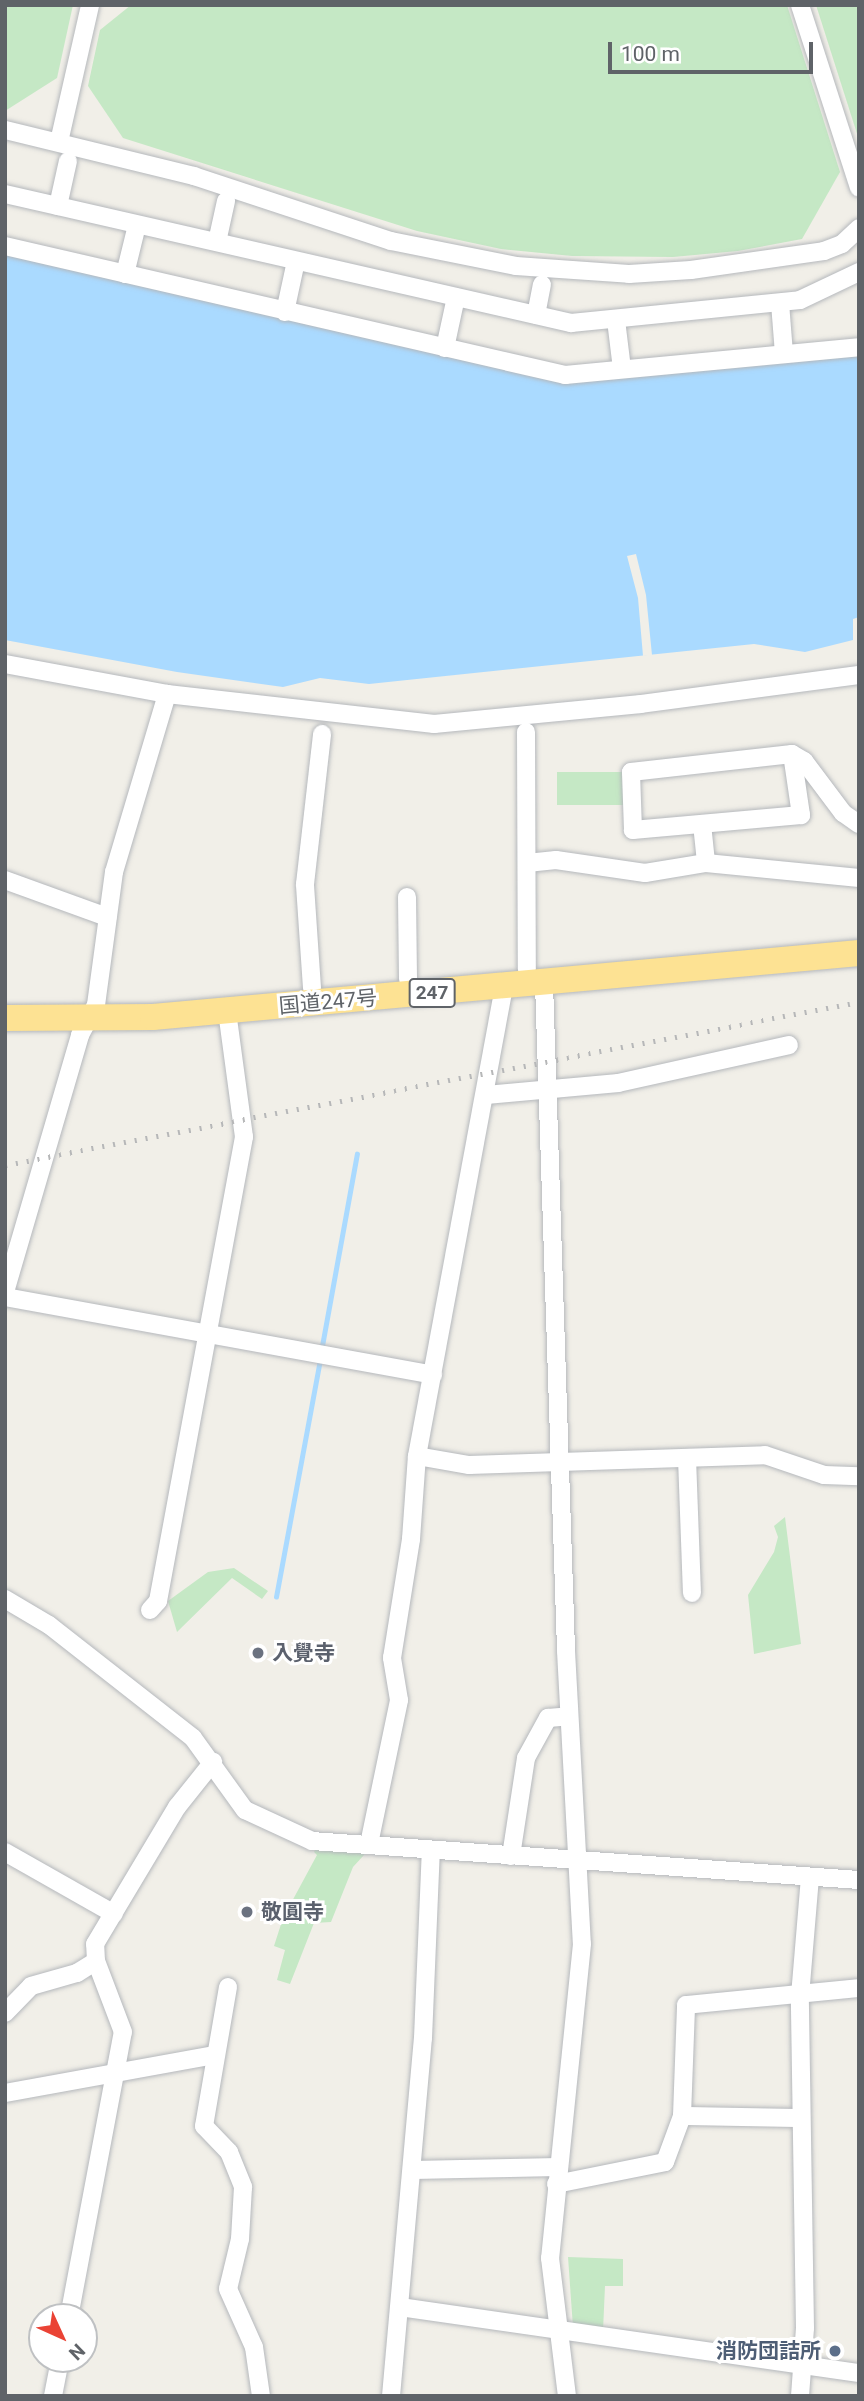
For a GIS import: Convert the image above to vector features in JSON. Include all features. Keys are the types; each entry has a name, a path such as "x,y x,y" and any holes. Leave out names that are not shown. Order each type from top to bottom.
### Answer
{"highway":[{"name":"国道247号","path":"5,1004 92,1012 227,1011 504,987 535,976 859,937"},
{"name":"国道247号","path":"5,1018 92,1012 408,979 535,976 859,953"}],"street":[{"path":"59,142 90,5"},
{"path":"800,5 859,188"},
{"path":"5,130 206,180 391,241 516,266 629,274 691,270 824,251 842,244 859,228"},
{"path":"58,206 68,161"},
{"path":"5,194 571,323 800,300 854,269"},
{"path":"217,242 226,201"},
{"path":"125,274 137,225"},
{"path":"5,246 565,375 859,347"},
{"path":"285,312 296,261"},
{"path":"536,315 542,285"},
{"path":"445,348 456,298"},
{"path":"780,303 784,354"},
{"path":"616,320 622,369"},
{"path":"5,664 167,694 434,724 641,704 859,675"},
{"path":"167,694 114,872 92,1012 5,1295 433,1375"},
{"path":"526,732 527,863 535,976 550,1089 569,1716 581,1976 550,2258 567,2396"},
{"path":"312,988 305,884 322,734"},
{"path":"792,754 802,815 633,830 631,772 792,754 804,761 843,813 859,824"},
{"path":"702,824 706,863"},
{"path":"527,863 556,860 645,873 706,863 859,878"},
{"path":"5,880 107,917"},
{"path":"407,897 408,979"},
{"path":"369,1844 399,1700 392,1658 411,1539 417,1456 486,1096 504,987"},
{"path":"150,1610 159,1601 244,1137 227,1011"},
{"path":"486,1096 629,1081 789,1045"},
{"path":"417,1456 470,1465 765,1455 824,1475 859,1476"},
{"path":"687,1458 692,1594"},
{"path":"5,1599 49,1625 160,1710 213,1762 245,1810 258,1819 312,1841 859,1880"},
{"path":"511,1856 526,1758 548,1718 569,1716"},
{"path":"72,2303 117,2073 123,2023 96,1961 95,1944 177,1807 213,1762"},
{"path":"391,2396 413,2169 431,1850"},
{"path":"5,1852 114,1914"},
{"path":"800,2396 804,2366 800,1996 810,1877"},
{"path":"5,2013 31,1986 77,1973 96,1961"},
{"path":"228,1987 204,2126 229,2152 243,2188 240,2239 228,2289 254,2347 261,2396"},
{"path":"413,2169 557,2176 666,2162 682,2116 685,2005 800,1996 859,1988"},
{"path":"5,2093 215,2055"},
{"path":"682,2116 802,2118"},
{"path":"400,2306 859,2373"},
{"path":"53,2396 57,2373"}],"green space":[{"path":"5,5 73,5 57,78 5,111"},
{"path":"131,5 787,5 840,172 802,239 738,251 673,257 572,256 501,249 417,231 123,138 88,86 100,30"},
{"path":"816,5 859,5 859,140"},
{"path":"557,772 624,772 624,805 557,805"},
{"path":"785,1517 801,1644 754,1654 748,1595 774,1552 778,1537 774,1526"},
{"path":"234,1568 268,1591 262,1599 232,1578 177,1632 168,1601 208,1572"},
{"path":"317,1846 365,1850 353,1867 331,1922 314,1923 290,1984 277,1980 285,1950 274,1946 283,1918 317,1855 314,1852"},
{"path":"568,2257 623,2259 623,2286 605,2286 603,2331 573,2327"}],"water":[{"path":"5,253 567,382 859,354 859,617 853,619 853,640 805,652 754,644 369,684 320,678 283,687 177,672 5,640"}],"pier":[{"path":"636,554 646,595 652,655 643,656 638,598 627,556"}],"waterway":[{"path":"322,1346 357,1154"},
{"path":"276,1597 320,1360"}],"railway":[{"path":"5,1165 859,1002"}],"place":[{"name":"入覺寺","path":"258,1653"},
{"name":"敬圓寺","path":"247,1912"},
{"name":"消防団詰所","path":"835,2351"}]}
